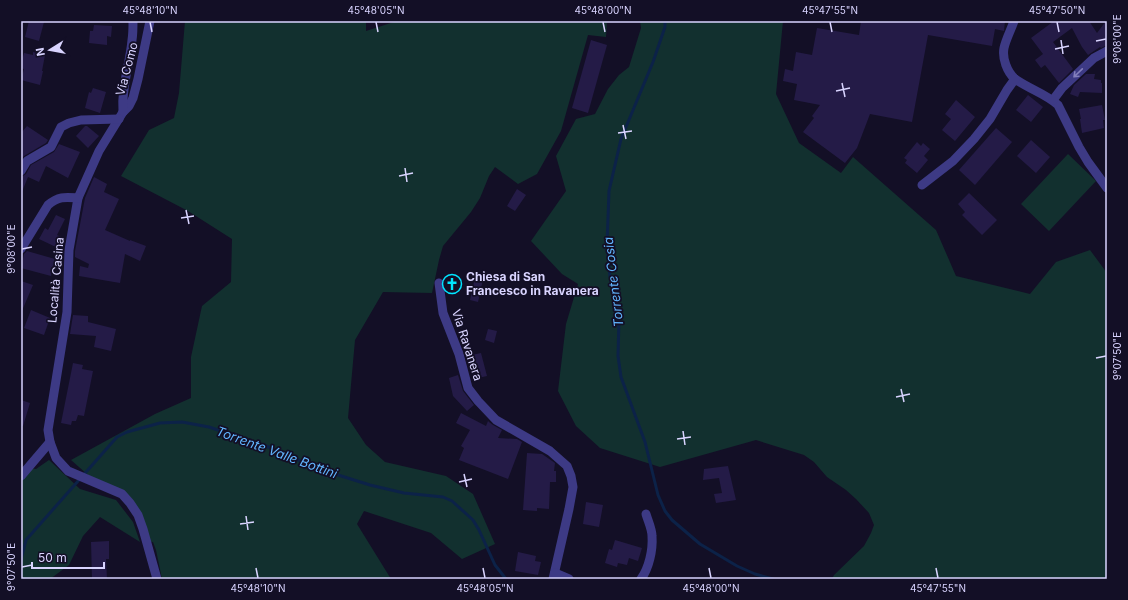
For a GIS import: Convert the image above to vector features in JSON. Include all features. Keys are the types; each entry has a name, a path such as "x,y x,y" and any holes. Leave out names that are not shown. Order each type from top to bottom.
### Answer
{"street":[{"path":"21,171 27,162 51,146 61,127 81,120 121,115 132,40 133,21"},
{"name":"Via Como","path":"121,115 129,106 133,98 150,21"},
{"path":"1014,21 1004,47 1006,64 1010,73 1015,79 1053,100 1058,105 1079,147 1107,188"},
{"path":"1053,100 1062,88 1094,58 1107,51"},
{"path":"922,185 953,161 974,139 990,119 1015,79"},
{"name":"Località Casina","path":"121,115 99,151 78,198 69,250 67,312 48,430 50,442 56,458 68,471 122,494 130,503 138,515 143,529 157,579"},
{"path":"21,249 48,205 54,200 61,198 78,198"},
{"name":"Via Ravanera","path":"439,283 443,313 459,354 468,388 478,402 496,420 550,451 567,466 571,476 573,487 554,576"},
{"path":"21,476 50,442"},
{"path":"641,579 649,562 652,546 652,535 646,514"},
{"path":"554,576 569,579"}],"green space":[{"path":"185,21 366,21 366,31 397,21 607,21 606,37 588,35 561,131 537,174 518,184 495,167 489,176 480,198 471,212 443,246 432,293 383,292 355,340 348,418 366,445 385,462 446,476 473,494 495,544 462,559 431,533 364,511 357,524 391,579 162,579 156,550 153,542 146,541 134,503 88,475 71,460 155,414 191,398 191,357 202,306 231,282 232,239 188,211 121,176 149,130 174,118 179,93"},
{"path":"640,21 783,21 776,94 799,143 841,173 853,157 936,230 956,276 1030,294 1056,262 1090,250 1107,273 1107,579 832,579 834,575 864,546 874,525 869,513 856,499 827,477 814,462 804,455 756,440 660,467 600,448 576,426 558,391 566,324 578,284 562,274 531,241 566,191 556,156 576,119 595,114 608,89 619,75 629,67 641,28"},
{"path":"1068,154 1096,181 1049,231 1021,204"},
{"path":"49,460 80,489 116,500 133,522 140,542 100,517 83,536 69,565 50,579 21,579 21,480 30,468 36,469"}],"building":[{"path":"29,21 44,22 39,41 25,37"},
{"path":"861,21 1005,21 1004,31 995,29 992,46 928,35 912,122 870,114 857,148 845,163 803,132 814,118 812,116 820,105 794,100 797,84 783,81 785,69 793,71 796,52 812,55 817,28 859,35"},
{"path":"1054,21 1089,21 1097,33 1107,21 1107,45 1101,48 1100,47 1088,55 1072,28 1053,42 1073,69 1059,83 1045,65 1041,68 1035,60 1043,54 1031,38"},
{"path":"94,25 112,26 111,37 107,36 107,45 89,43 90,31 93,31"},
{"path":"591,40 607,45 588,113 572,108"},
{"path":"33,52 45,55 40,85 21,80 24,69 21,68 21,64 24,53 33,55"},
{"path":"1086,74 1095,74 1094,79 1101,80 1102,93 1080,92 1078,97 1070,94 1074,85"},
{"path":"93,88 106,92 100,113 85,108 89,92 91,93"},
{"path":"1028,95 1043,107 1031,122 1016,110"},
{"path":"956,100 975,117 955,141 942,130 951,119 945,114"},
{"path":"1102,105 1105,120 1103,120 1104,128 1082,133 1079,109"},
{"path":"27,126 48,140 46,143 21,159 21,133"},
{"path":"85,126 99,136 88,148 76,136"},
{"path":"996,128 1012,142 975,185 959,170"},
{"path":"1031,140 1050,157 1036,173 1017,156"},
{"path":"917,142 921,146 923,143 930,149 924,156 928,160 917,173 905,163 907,160 904,158"},
{"path":"59,144 80,152 68,178 46,166 39,182 28,177 21,194 21,177 26,174 31,165 54,152"},
{"path":"94,177 107,184 104,192 119,199 105,230 146,246 140,261 125,254 120,283 79,276 80,266 88,268 89,264 75,257 75,251 85,198"},
{"path":"517,189 526,195 515,211 507,206"},
{"path":"969,193 997,220 982,235 962,215 965,212 958,204"},
{"path":"56,215 65,219 57,235 61,237 58,248 39,239 45,228 48,230"},
{"path":"27,251 55,259 51,276 21,268 24,254"},
{"path":"476,273 484,275 478,302 470,300"},
{"name":"Chiesa di San Francesco in Ravanera","path":"454,275 462,279 453,295 446,291 445,285 450,277 452,278"},
{"path":"21,281 33,285 21,313"},
{"path":"31,310 50,318 44,335 24,328"},
{"path":"73,315 88,316 88,322 116,329 111,351 94,347 96,336 70,334"},
{"path":"488,329 497,331 494,343 485,340"},
{"path":"481,353 487,376 478,378 472,355"},
{"path":"73,363 83,365 82,369 93,371 84,416 78,415 76,421 72,421 71,425 61,423"},
{"path":"458,375 463,391 474,405 467,411 453,396 449,378"},
{"path":"21,400 30,403 23,426 21,426"},
{"path":"461,413 486,426 488,421 502,430 498,438 517,439 522,442 508,479 459,460 464,448 461,446 470,430 456,423"},
{"path":"527,453 542,454 555,463 554,471 556,471 556,482 550,482 549,509 537,508 537,511 523,510"},
{"path":"728,466 736,500 716,503 714,494 722,493 719,478 703,480 704,469"},
{"path":"586,502 603,505 599,527 583,524"},
{"path":"615,540 642,548 638,561 629,558 627,565 618,563 617,567 605,563 609,549 612,550"},
{"path":"109,541 109,559 106,559 107,579 92,579 91,542"},
{"path":"518,552 536,556 535,561 541,562 538,575 515,571"}],"waterway":[{"name":"Torrente Cosia","path":"665,21 665,27 653,62 621,139 609,191 607,245 610,277 619,319 618,356 621,377 645,442 658,495 665,511 672,520 700,544 737,566 755,574 773,579"},
{"name":"Torrente Valle Bottini","path":"21,560 26,540 117,437 127,432 160,423 182,422 209,427 266,446 319,469 370,485 404,493 443,497 452,501 473,520 495,565 506,579"}],"place":[{"name":"Chiesa di San Francesco in Ravanera","path":"452,284"}]}
